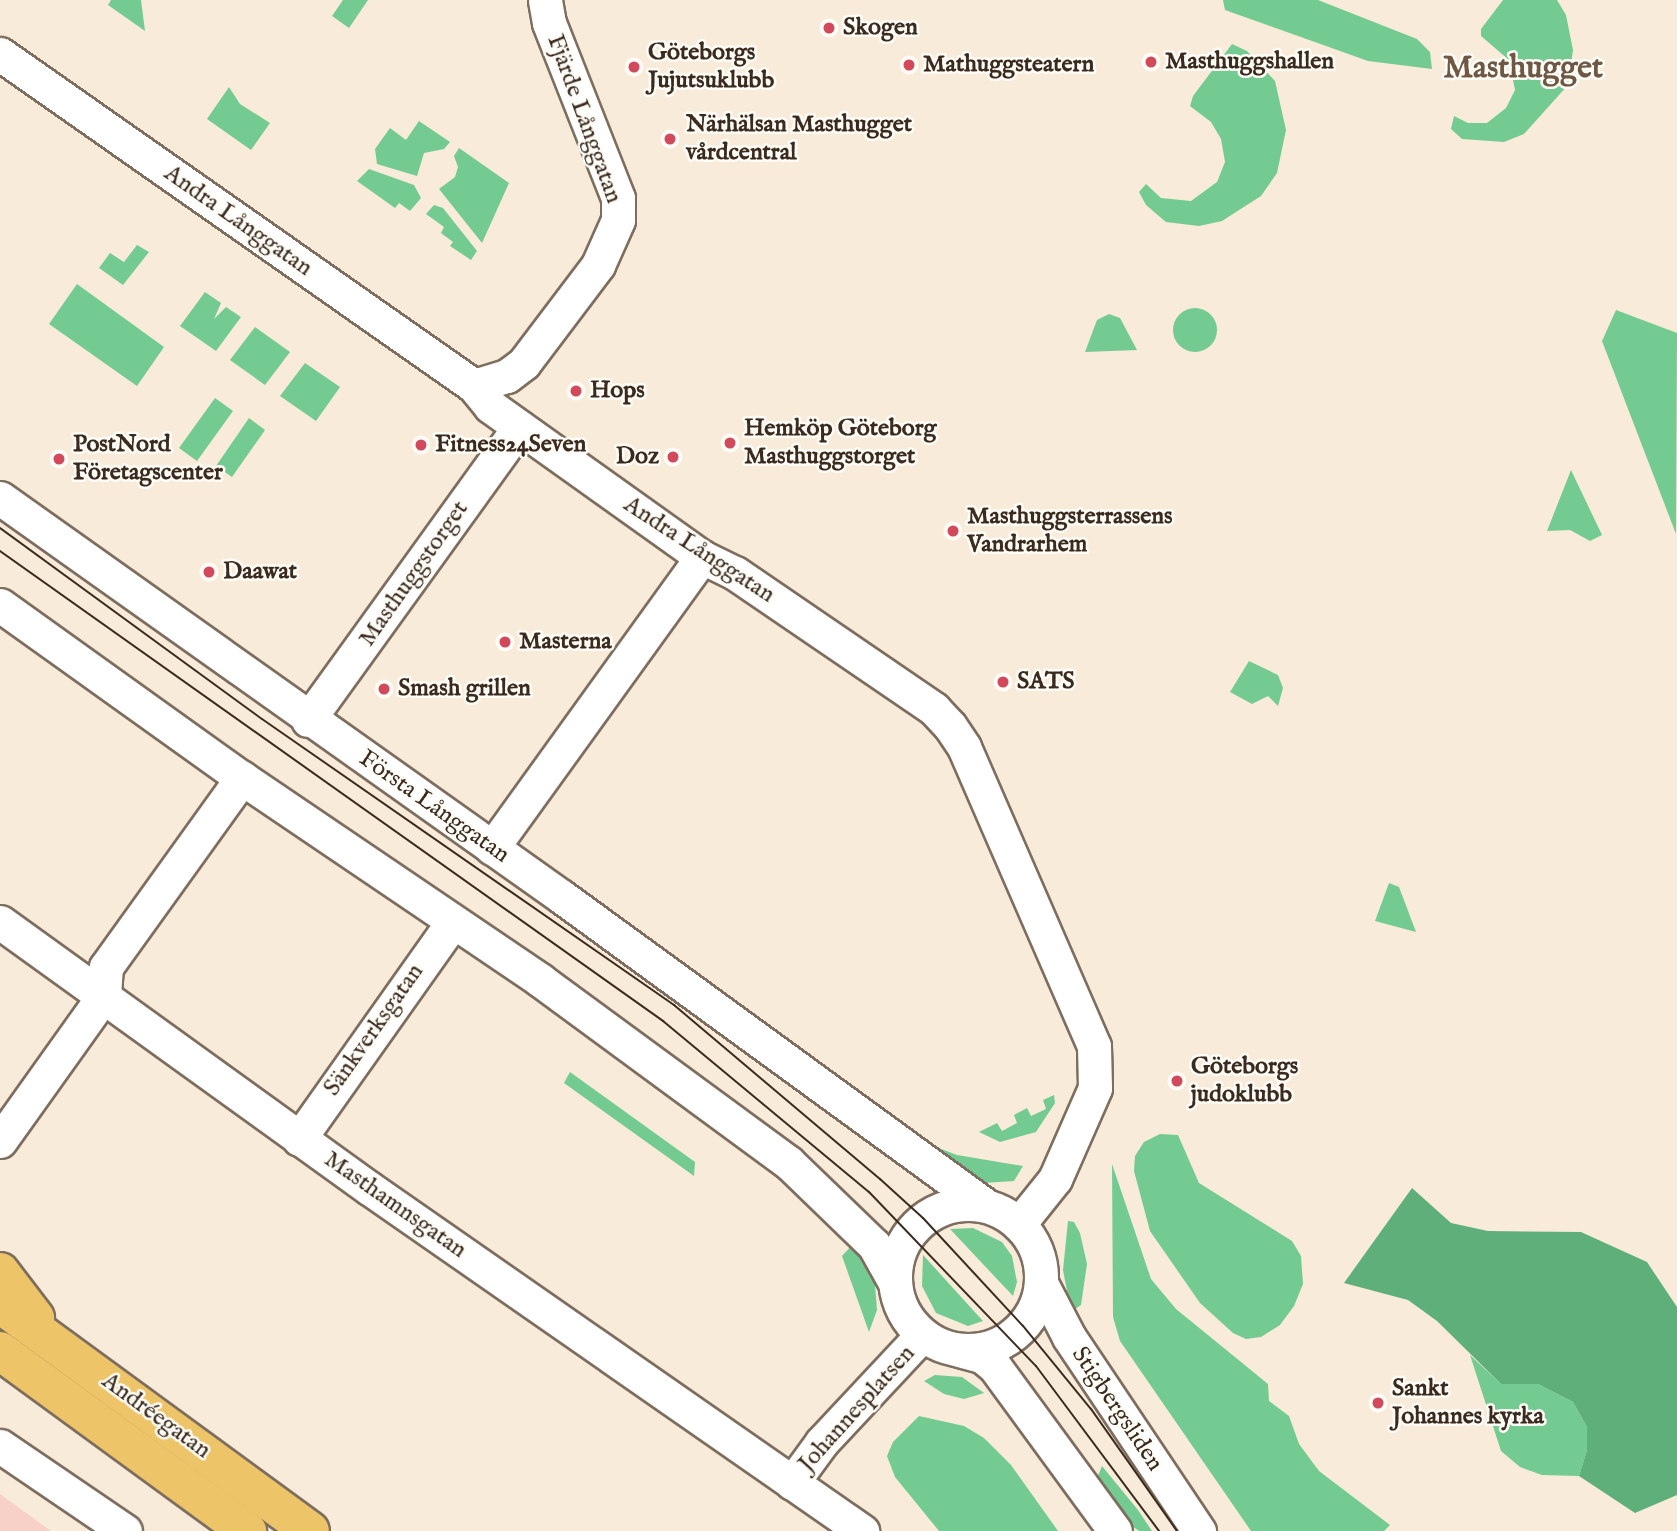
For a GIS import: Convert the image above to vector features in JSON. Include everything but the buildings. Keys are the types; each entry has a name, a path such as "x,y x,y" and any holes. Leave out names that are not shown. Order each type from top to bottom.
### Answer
{"highway":[{"path":"0,1272 23,1298 47,1338"},
{"name":"Andréegatan","path":"0,1304 310,1531"},
{"name":"Andréegatan","path":"0,1351 247,1531"}],"street":[{"name":"Fjärde Långgatan","path":"474,386 508,376 524,363 598,265 618,220 618,198 549,23 545,0"},
{"name":"Andra Långgatan","path":"0,54 474,386 490,406 702,557 735,573 934,709 964,747 1094,1046 1095,1088 1055,1179 1019,1224"},
{"name":"Masthuggstorget","path":"308,720 519,427"},
{"name":"Första Långgatan","path":"0,498 818,1082 864,1121"},
{"path":"492,848 702,557"},
{"path":"0,605 242,778 452,923 540,980 749,1132 849,1218 874,1245 894,1281 908,1320 922,1335 982,1356 995,1367 1115,1531"},
{"path":"0,1141 104,995 106,967 242,778"},
{"name":"Masthamnsgatan","path":"0,922 299,1139 654,1382 862,1531"},
{"name":"Sänkverksgatan","path":"299,1139 452,923"},
{"name":"Stigbergsliden","path":"864,1121 985,1205 1019,1224 1037,1251 1041,1283 1069,1338 1199,1531"},
{"path":"894,1281 901,1246 923,1218 953,1205 985,1205"},
{"path":"959,1350 986,1348 1010,1337 1036,1306 1041,1283"},
{"name":"Johannesplatsen","path":"792,1483 822,1442 922,1335"},
{"path":"0,1446 125,1531"}],"shaded area":[{"path":"0,1494 51,1531 0,1531"}],"green space":[{"path":"111,0 141,0 145,31 108,5"},
{"path":"343,0 368,0 349,28 332,16"},
{"path":"1223,0 1318,0 1417,39 1430,52 1432,69 1368,61 1225,10"},
{"path":"1503,0 1557,0 1566,15 1573,50 1568,85 1524,134 1504,142 1462,139 1451,129 1454,116 1468,123 1487,123 1506,108 1515,90 1509,60 1481,36 1481,29"},
{"path":"1232,44 1247,51 1275,81 1286,130 1277,173 1261,196 1222,221 1199,226 1166,222 1146,205 1139,192 1146,184 1161,198 1191,201 1217,182 1225,162 1221,139 1211,122 1190,106 1193,96"},
{"path":"229,87 240,104 270,123 251,150 207,119"},
{"path":"419,121 450,142 444,149 424,153 417,176 377,164 375,149 390,128 406,140"},
{"path":"459,148 509,183 482,243 439,189 455,177 458,167 454,156"},
{"path":"369,169 414,185 421,198 410,211 399,203 395,208 357,181"},
{"path":"434,205 443,208 477,251 471,260 450,246 453,242 441,233 444,227 426,214"},
{"path":"137,245 149,252 123,285 99,268 110,253 124,262"},
{"path":"77,284 164,347 137,386 49,324"},
{"path":"205,292 221,303 214,319 226,307 241,317 216,351 180,326"},
{"path":"1195,308 1211,314 1217,330 1211,346 1195,352 1179,346 1173,330 1179,314"},
{"path":"1616,310 1677,333 1676,534 1602,341"},
{"path":"1109,314 1120,318 1137,350 1085,352 1097,320"},
{"path":"255,327 290,352 265,385 230,360"},
{"path":"305,363 340,387 316,421 280,396"},
{"path":"215,398 233,411 197,461 179,448"},
{"path":"249,418 265,430 232,477 216,466"},
{"path":"1571,470 1602,535 1590,541 1570,530 1547,531"},
{"path":"1249,661 1278,675 1283,688 1278,706 1268,696 1252,704 1230,692"},
{"path":"1389,883 1399,887 1416,932 1375,921"},
{"path":"570,1072 695,1162 694,1176 564,1083"},
{"path":"1054,1095 1055,1103 1036,1132 1000,1142 979,1132 997,1123 1002,1131 1017,1123 1014,1115 1027,1108 1031,1116 1046,1109 1043,1100"},
{"path":"1160,1134 1178,1135 1199,1183 1292,1241 1301,1256 1303,1284 1294,1306 1280,1325 1261,1337 1246,1339 1233,1333 1200,1303 1150,1231 1134,1171 1135,1156 1144,1142"},
{"path":"923,1142 957,1155 1023,1166 1014,1181 983,1183"},
{"path":"1112,1164 1151,1279 1176,1309 1268,1384 1269,1401 1289,1416 1299,1444 1319,1471 1390,1525 1384,1531 1251,1531 1120,1341 1113,1317"},
{"path":"1412,1188 1451,1223 1488,1231 1581,1232 1647,1262 1677,1307 1677,1495 1635,1513 1579,1476 1587,1450 1587,1427 1573,1402 1538,1384 1501,1384 1437,1321 1408,1300 1344,1283"},
{"path":"1068,1221 1074,1222 1080,1233 1087,1264 1081,1305 1071,1312 1063,1270"},
{"path":"973,1228 1002,1242 1012,1256 1017,1282 1013,1296 950,1229"},
{"path":"854,1243 874,1272 877,1310 869,1332 842,1256"},
{"path":"923,1255 983,1321 968,1326 936,1313 922,1286"},
{"path":"1470,1355 1501,1384 1538,1384 1573,1402 1587,1427 1587,1450 1579,1476 1542,1475 1520,1467 1501,1451"},
{"path":"935,1375 962,1377 984,1393 964,1399 944,1394 924,1381"},
{"path":"919,1416 964,1426 984,1438 1011,1465 1058,1531 939,1531 895,1477 887,1456 893,1442"},
{"path":"1102,1466 1152,1531 1139,1531 1111,1511 1093,1488"}],"tram line":[{"path":"0,528 262,719 674,1005 880,1179 923,1218 1023,1326 1091,1409 1177,1531"},
{"path":"0,551 663,1021 869,1192 1036,1366 1159,1531"}],"place":[{"name":"Skogen","path":"829,28"},
{"name":"Masthuggshallen","path":"1151,62"},
{"name":"Mathuggsteatern","path":"909,65"},
{"name":"Göteborgs Jujutsuklubb","path":"634,67"},
{"name":"Närhälsan Masthugget vårdcentral","path":"670,139"},
{"name":"Hops","path":"576,391"},
{"name":"Hemköp Göteborg Masthuggstorget","path":"730,443"},
{"name":"Fitness24Seven","path":"421,445"},
{"name":"Doz","path":"673,457"},
{"name":"PostNord Företagscenter","path":"59,459"},
{"name":"Masthuggsterrassens Vandrarhem","path":"953,531"},
{"name":"Daawat","path":"209,572"},
{"name":"Masterna","path":"505,642"},
{"name":"SATS","path":"1003,682"},
{"name":"Smash grillen","path":"384,689"},
{"name":"Göteborgs judoklubb","path":"1177,1081"},
{"name":"Sankt Johannes kyrka","path":"1378,1403"}],"district":[{"name":"Masthugget","path":"1523,69"}]}
